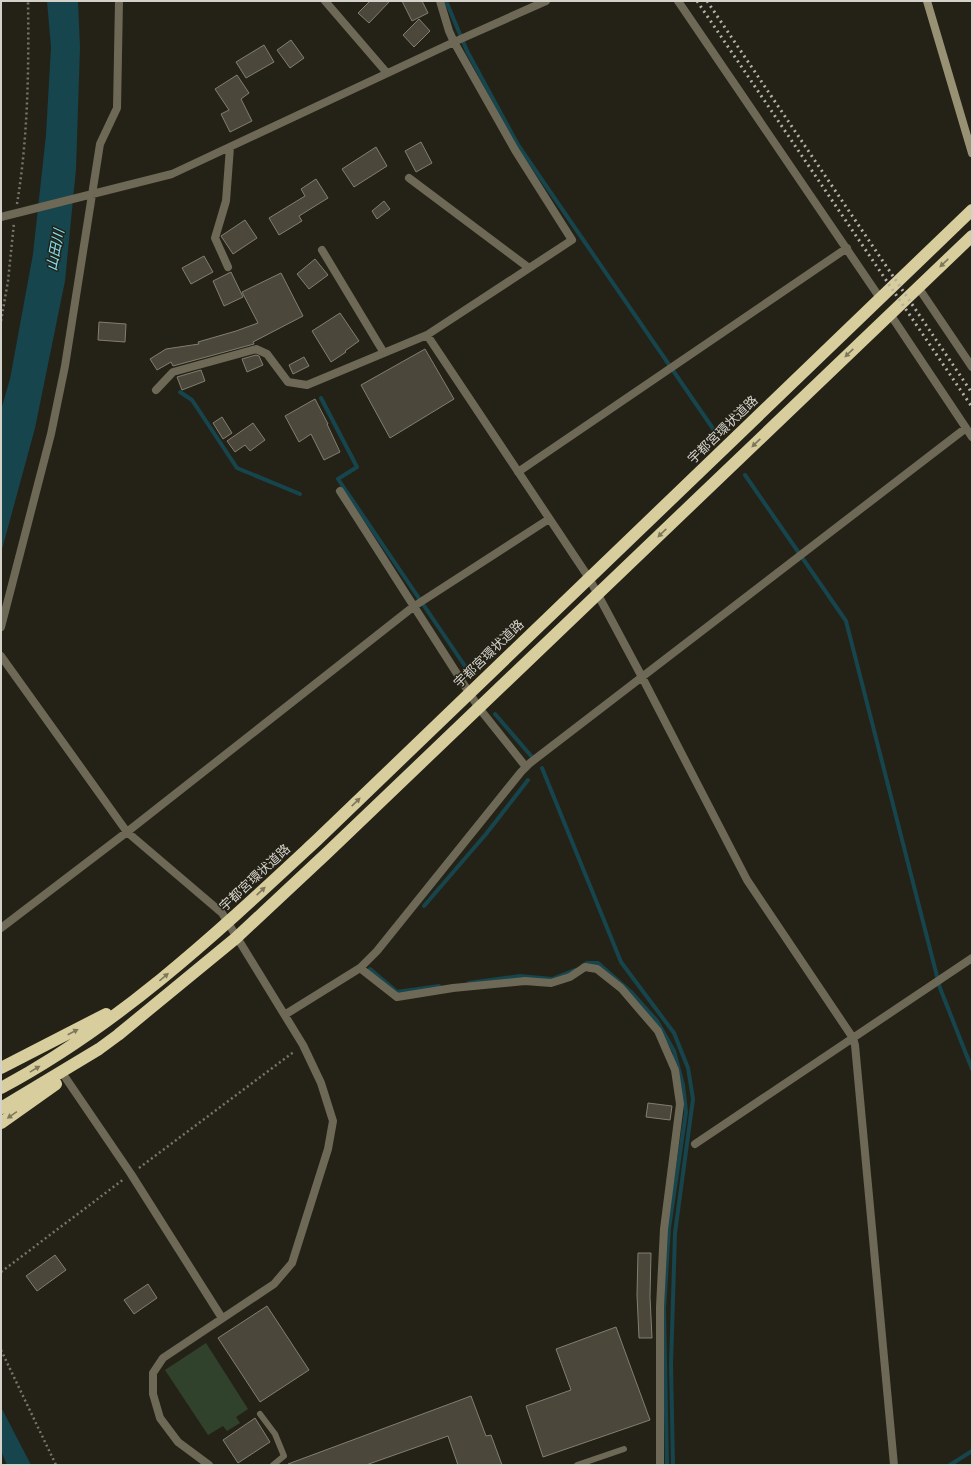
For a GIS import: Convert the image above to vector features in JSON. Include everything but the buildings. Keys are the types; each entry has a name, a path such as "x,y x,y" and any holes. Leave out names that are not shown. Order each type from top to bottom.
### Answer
{"highway":[{"name":"宇都宮環状道路","path":"1,1088 79,1041 149,990 227,924 972,210"},
{"path":"1,1123 65,1077 145,1014 236,938 328,852 972,236"},
{"path":"1,1068 86,1025 149,990"},
{"path":"1,1108 99,1049"}],"street":[{"path":"1,627 51,434 65,366 100,144 117,108 118,1"},
{"path":"325,1 387,73"},
{"path":"156,390 173,372 256,349 267,354 288,382 307,385 427,335 572,240 515,150 454,42 440,1"},
{"path":"1,217 172,174 454,42 546,1"},
{"path":"678,1 880,298"},
{"path":"927,1 972,153"},
{"path":"228,267 215,238 226,201 230,147"},
{"path":"409,178 529,268"},
{"path":"518,472 847,248"},
{"path":"322,250 384,353"},
{"path":"918,287 972,367"},
{"path":"890,314 972,437"},
{"path":"427,335 589,578 747,880 853,1038 855,1044 894,1465"},
{"path":"286,1014 360,968 377,951 521,772 966,428"},
{"path":"340,491 478,708 526,768"},
{"path":"1,928 127,832 413,607 549,519"},
{"path":"1,656 127,832 222,913 227,924 286,1014 303,1044 321,1083 333,1122 328,1149 292,1262 274,1284 163,1358 153,1373 153,1394 160,1418 178,1442 209,1465"},
{"path":"695,1144 972,958"},
{"path":"360,968 397,997 453,988 525,981 551,983 570,977 585,967 597,969 621,988 658,1031 675,1070 680,1104 664,1228 660,1307 660,1465"},
{"path":"65,1077 131,1174 222,1318"}],"lane":[{"path":"260,1414 275,1434 284,1456 273,1465"},
{"path":"577,1465 624,1448"}],"path":[{"path":"1,321 18,213 26,119 29,48 28,1"},
{"path":"1,1272 303,1044"},
{"path":"1,1350 56,1465"}],"green space":[{"path":"206,1343 248,1409 236,1417 240,1423 227,1431 223,1426 208,1435 165,1370"}],"water":[{"name":"山田川","path":"47,1 78,1 80,48 76,169 65,281 35,428 1,553 1,410 10,379 33,254 46,135 51,47"},
{"path":"1,1407 31,1465 7,1465 1,1451"}],"waterway":[{"path":"446,1 467,51 518,145 716,433"},
{"path":"180,392 192,400 237,468 300,494"},
{"path":"321,398 357,467 338,479 469,672"},
{"path":"745,475 846,621 940,988 972,1069"},
{"path":"495,714 532,757"},
{"path":"542,768 621,962 674,1033 688,1068 693,1099 675,1233 671,1365 673,1465"},
{"path":"424,906 486,834 528,780"},
{"path":"582,966 587,963 598,963 632,993 657,1021 674,1051 683,1085 686,1112 669,1228 664,1309 667,1465"},
{"path":"370,969 397,992 439,986"},
{"path":"469,983 520,976 552,979 575,970"},
{"path":"950,1465 972,1451"}],"railway":[{"path":"697,1 972,407"},
{"path":"707,1 972,393"}]}
